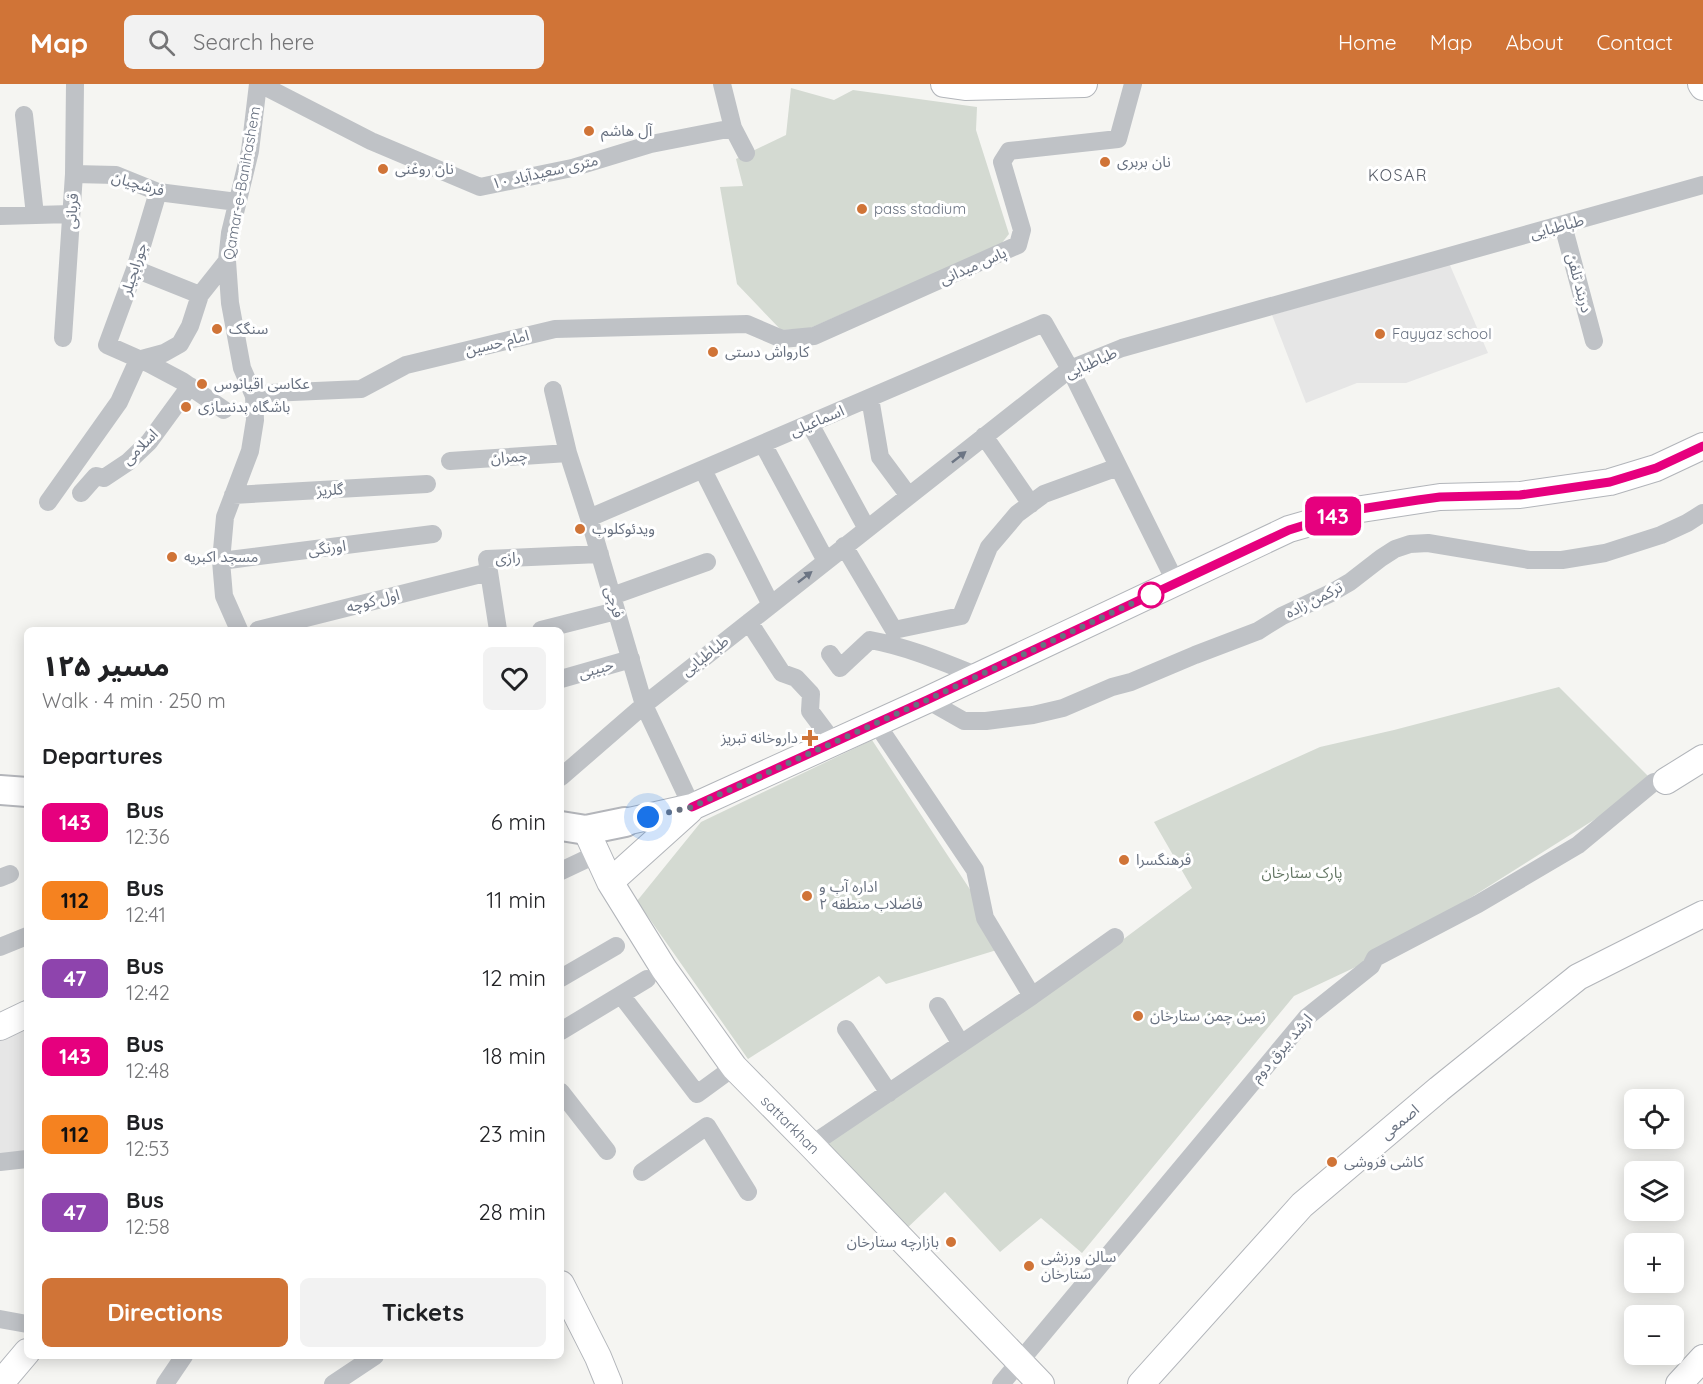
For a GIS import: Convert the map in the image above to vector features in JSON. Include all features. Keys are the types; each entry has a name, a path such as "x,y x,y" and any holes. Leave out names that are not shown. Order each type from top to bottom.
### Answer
{"main road":[{"path":"944,84 965,87 1084,84"},
{"path":"582,837 625,822 692,807 927,700 1289,530 1354,510 1440,497 1520,495 1610,482 1701,451"},
{"path":"1666,781 1703,758"},
{"path":"0,790 24,792"},
{"path":"610,882 692,807"},
{"name":"sattarkhan","path":"582,837 664,969 734,1067 1041,1384"},
{"name":"اصمعی","path":"1141,1384 1302,1205 1430,1096 1578,977 1703,914"},
{"path":"0,1027 24,1015"},
{"path":"564,1296 568,1311 598,1357 609,1384"},
{"path":"0,1384 24,1356"},
{"path":"1678,1384 1703,1358"}],"street":[{"name":"قربانی","path":"63,338 75,174 75,84"},
{"name":"۱۰ متری سعیدآباد","path":"259,84 371,141 480,187 572,168 651,144 733,128"},
{"name":"Qamar-e-Banihashem","path":"238,627 224,596 221,561 225,517 250,451 255,420 254,396 242,368 230,303 227,261 230,233 250,151 259,84"},
{"path":"722,84 733,128 746,153"},
{"name":"پاس میدانی","path":"747,324 782,339 814,336 1018,245 1022,230 1002,162 1009,151 1118,139 1132,84"},
{"path":"24,115 35,215"},
{"name":"فرشچیان","path":"75,174 116,175 158,192 237,202"},
{"name":"طباطبایی","path":"564,774 644,705 1070,369 1122,348 1703,185"},
{"name":"جورابچیلر","path":"138,360 107,345 135,269 158,192"},
{"path":"0,216 71,214"},
{"name":"دربند تلفن","path":"1563,225 1594,341"},
{"path":"48,502 118,402 138,360 164,353 180,344 190,326 200,295 227,261"},
{"path":"135,269 200,295"},
{"name":"اسماعیلی","path":"589,518 1044,323 1070,369"},
{"name":"امام حسین","path":"254,396 361,388 406,365 555,329 747,324"},
{"path":"138,360 190,386 224,410"},
{"path":"1070,369 1176,583"},
{"name":"اسلامی","path":"81,493 96,476 104,478 128,462 149,442 190,386"},
{"name":"فرجی","path":"553,390 568,453 644,705 692,807"},
{"path":"870,398 880,457 909,496"},
{"path":"810,424 867,529"},
{"path":"984,436 1031,504"},
{"path":"763,444 826,561"},
{"name":"چمران","path":"450,461 568,453"},
{"path":"844,546 894,630 961,616 989,548 1017,514 1044,494 1118,466"},
{"path":"703,470 771,605"},
{"name":"گلریز","path":"233,495 427,484"},
{"name":"ترکمن زاده","path":"927,700 964,722 986,722 1034,715 1063,708 1258,631 1282,616 1332,593 1395,549 1410,544 1428,543 1529,560 1562,560 1605,553 1662,535 1703,513"},
{"name":"اورنگی","path":"221,561 433,534"},
{"name":"رازی","path":"498,627 487,559 600,554"},
{"path":"549,627 614,603 707,562"},
{"name":"اول کوچه","path":"270,627 489,572"},
{"path":"749,622 782,673 796,678 811,694 810,711 834,743"},
{"path":"830,654 840,668 870,640 894,644 924,654 978,676"},
{"name":"حبیبی","path":"564,678 631,659"},
{"path":"876,723 975,870 985,918 1032,996"},
{"name":"ارشد بیرق دوم","path":"1001,1384 1307,1017 1371,966 1375,958 1478,904 1578,845 1654,782 1666,781"},
{"path":"564,865 582,837"},
{"path":"0,947 24,937"},
{"path":"811,1145 1032,996 1115,937"},
{"path":"564,976 616,946"},
{"path":"564,1029 647,979"},
{"path":"621,995 697,1094 734,1067"},
{"path":"938,1006 961,1044"},
{"path":"846,1029 889,1093"},
{"path":"564,1096 607,1151"},
{"path":"642,1172 707,1126 748,1192"},
{"path":"0,1162 24,1159"},
{"path":"0,1319 24,1323"},
{"path":"165,1384 182,1359"},
{"path":"333,1384 370,1359"}],"shaded area":[{"name":"Fayyaz school","path":"1449,263 1488,353 1406,383 1357,383 1306,403 1272,315"},
{"path":"24,1026 24,1153 0,1156 0,1038"}],"green space":[{"name":"pass stadium","path":"791,88 834,100 853,90 977,107 976,130 1009,234 1001,244 808,329 781,330 737,284 720,187 743,186 736,159 786,135"},
{"name":"پارک ستارخان","path":"1559,687 1654,782 1375,958 1294,996 1082,1253 1041,1218 1000,1252 945,1192 904,1231 822,1146 1125,938 1192,888 1154,822 1320,747"},
{"name":"اداره آب و فاضلاب منطقه ۲","path":"872,740 971,891 1000,949 886,984 879,976 748,1059 637,901 701,822"}],"bus line":[{"name":"143","path":"692,807 927,700 1289,530 1354,510 1418,500 1440,497 1520,495 1610,482 1656,468 1703,446"}],"place":[{"name":"آل هاشم","path":"589,131"},
{"name":"نان بربری","path":"1105,162"},
{"name":"نان روغنی","path":"383,169"},
{"name":"pass stadium","path":"862,209"},
{"name":"سنگک","path":"217,329"},
{"name":"Fayyaz school","path":"1380,334"},
{"name":"کارواش دستی","path":"713,352"},
{"name":"عکاسی اقیانوس","path":"202,384"},
{"name":"باشگاه بدنسازی","path":"186,407"},
{"name":"ویدئوکلوب","path":"580,529"},
{"name":"مسجد اکبریه","path":"172,557"},
{"name":"داروخانه تبریز","path":"810,738"},
{"name":"فرهنگسرا","path":"1124,860"},
{"name":"اداره آب و فاضلاب منطقه ۲","path":"807,896"},
{"name":"زمین چمن ستارخان","path":"1138,1016"},
{"name":"کاشی فروشی","path":"1332,1162"},
{"name":"بازارچه ستارخان","path":"951,1242"},
{"name":"سالن ورزشی ستارخان","path":"1029,1266"}],"district":[{"name":"KOSAR","path":"1398,175"}],"route":[{"path":"648,817 692,807 1156,592 1151,595"}]}
